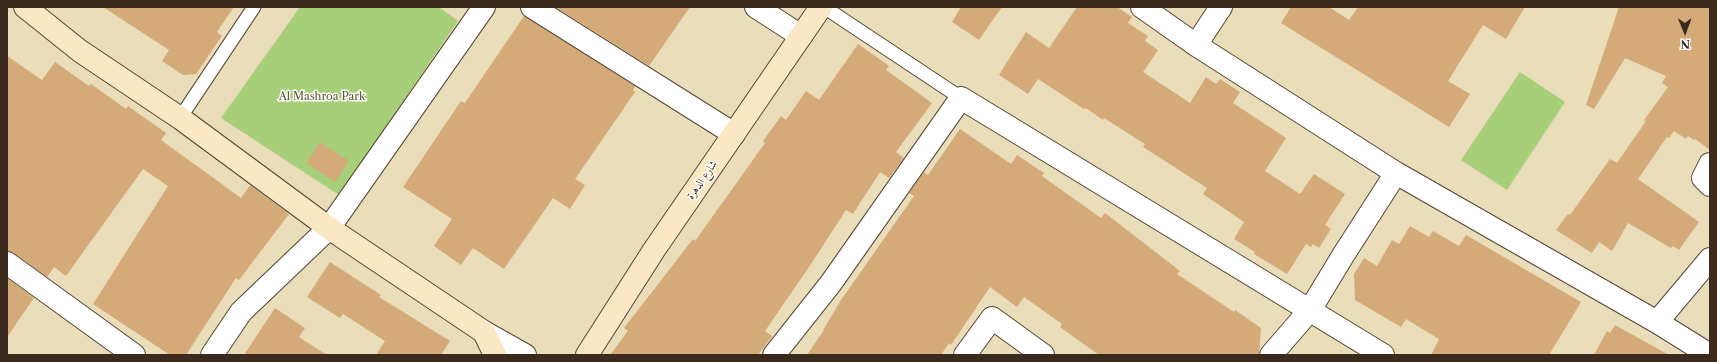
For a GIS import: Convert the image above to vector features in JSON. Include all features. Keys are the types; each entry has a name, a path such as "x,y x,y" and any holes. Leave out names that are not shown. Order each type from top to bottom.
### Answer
{"street":[{"path":"25,7 80,51 180,118 329,228 484,332 525,355"},
{"path":"212,355 241,312 329,228 484,7"},
{"path":"532,7 734,134"},
{"path":"756,7 801,36"},
{"name":"شارع الدهرة","path":"587,355 654,250 822,7"},
{"path":"1142,7 1196,45 1396,173 1657,322 1710,355"},
{"path":"1196,45 1221,7"},
{"path":"774,355 831,283 961,98 1383,355"},
{"path":"1710,164 1703,178 1710,185"},
{"path":"1271,355 1310,310 1396,173"},
{"path":"1657,322 1710,259"},
{"path":"7,263 134,355"},
{"path":"965,355 992,318 1043,355"},
{"path":"484,332 495,355"}],"lane":[{"path":"180,118 254,7"},
{"path":"822,7 961,98"}],"green space":[{"name":"Al Mashroa Park","path":"300,7 439,7 458,21 339,195 221,118"},
{"path":"1520,72 1565,102 1507,190 1461,160"}],"building":[{"path":"103,7 234,7 217,32 222,36 196,74 183,75 162,61 169,50"},
{"path":"555,7 690,7 649,66"},
{"path":"961,7 1002,7 979,40 952,22"},
{"path":"1077,7 1117,7 1132,17 1128,23 1148,36 1145,41 1158,50 1143,72 1190,103 1206,77 1216,84 1220,79 1240,92 1233,103 1286,138 1265,171 1300,194 1314,174 1345,194 1325,225 1331,229 1319,248 1313,244 1311,247 1306,244 1287,274 1254,254 1255,252 1234,239 1244,222 1203,194 1207,188 1143,147 1145,144 1104,118 1103,120 1086,108 1084,109 1038,79 1028,94 999,75 1026,32 1049,48"},
{"path":"1291,7 1329,7 1349,20 1358,7 1525,7 1506,39 1483,25 1448,81 1470,94 1449,127 1281,23"},
{"path":"1619,7 1710,7 1710,150 1695,139 1694,140 1688,136 1686,139 1674,131 1669,138 1667,137 1638,179 1699,222 1679,250 1673,246 1671,248 1628,223 1612,251 1599,242 1592,253 1556,230 1568,214 1570,215 1610,159 1617,163 1646,121 1644,120 1668,87 1662,83 1666,76 1625,58 1594,109 1586,105"},
{"path":"524,16 635,86 633,90 635,92 575,179 585,185 570,209 553,198 504,269 473,248 461,265 434,246 452,219 403,187 461,101 465,103"},
{"path":"858,44 889,66 886,70 932,103 896,152 904,158 889,178 880,172 853,214 846,210 765,331 772,336 758,355 610,355 628,331 624,328 693,239 695,241 765,143 763,141 781,116 786,120 806,91 819,100"},
{"path":"7,56 42,80 55,62 89,86 91,84 126,109 128,106 166,133 161,140 241,198 250,185 289,214 239,280 236,278 186,355 170,355 93,304 168,186 143,169 66,276 54,267 47,277 14,253 7,251"},
{"path":"960,129 1011,164 1017,155 1044,173 1042,176 1101,218 1105,213 1180,271 1177,274 1261,328 1259,355 1099,355 1060,327 1062,324 1024,297 1017,307 990,287 951,345 949,343 941,355 807,355 824,330 841,300 914,196 909,193 924,172 928,175"},
{"path":"320,142 349,161 335,182 306,163"},
{"path":"1410,226 1429,237 1433,231 1459,246 1466,235 1581,302 1549,355 1431,355 1439,339 1406,319 1401,327 1355,300 1354,274 1364,258 1377,266 1392,240 1399,244"},
{"path":"330,262 381,295 379,297 450,341 441,355 376,355 385,341 343,314 340,318 307,297"},
{"path":"7,278 34,298 7,337"},
{"path":"275,308 305,328 299,337 327,355 244,355"},
{"path":"1615,325 1669,355 1594,355 1607,331 1610,333"}]}
